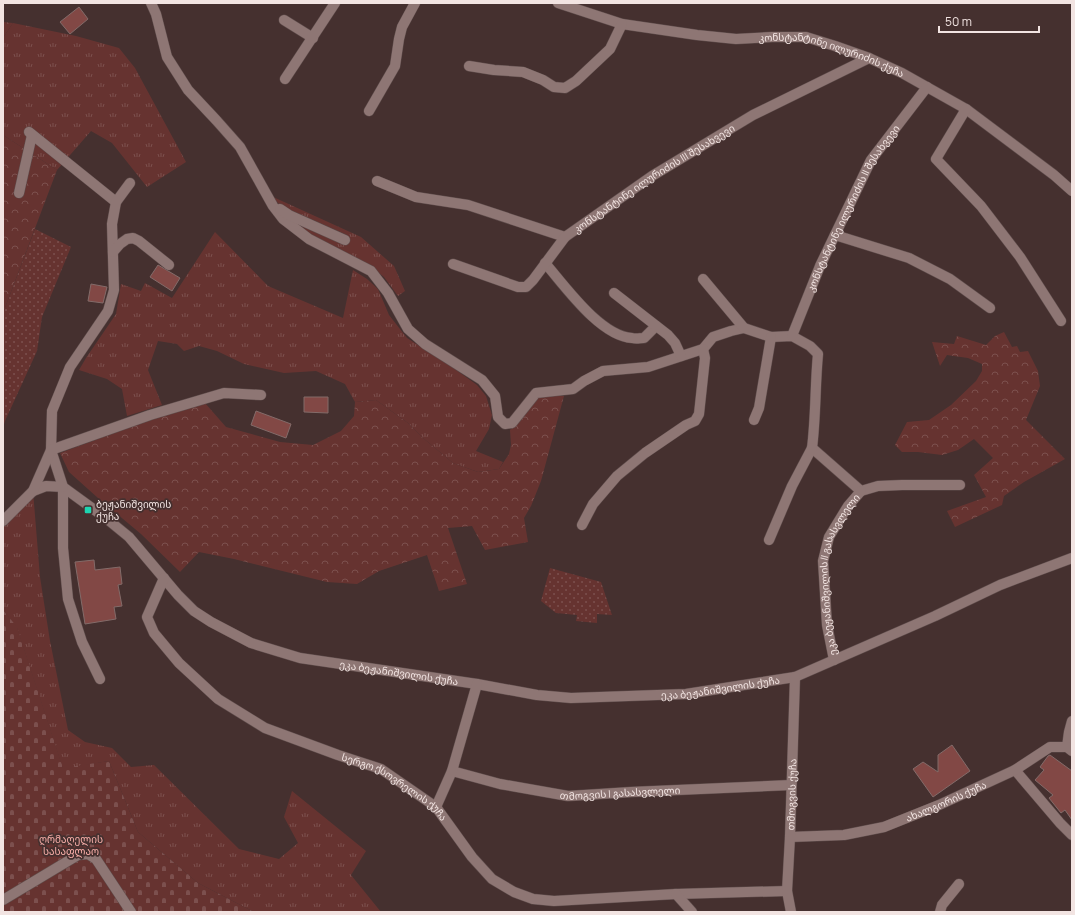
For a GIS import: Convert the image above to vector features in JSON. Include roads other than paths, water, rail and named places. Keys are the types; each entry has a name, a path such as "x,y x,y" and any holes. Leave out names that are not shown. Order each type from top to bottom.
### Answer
{"street":[{"path":"151,3 156,14 167,56 188,90 218,121 240,147 273,206 283,219 309,239 371,271 388,293 408,329 425,344 482,380 495,396 498,417 505,424 512,423 536,393 573,389 584,381 603,371 648,366 703,349 713,337 730,331 744,328 771,337 792,336 810,346 818,354 812,448 792,486 769,540"},
{"path":"285,79 335,3"},
{"path":"369,111 395,66 402,27 415,3"},
{"name":"კონსტანტინე ილურიძის ქუჩა","path":"558,3 622,24 682,33 736,39 806,37 869,58 902,73 966,109 1054,175 1072,191"},
{"path":"284,20 313,38"},
{"path":"469,66 494,70 523,72 543,80 554,87 564,88 576,82 610,49 622,24"},
{"name":"კონსტანტინე ილურიძის III შესახვევი","path":"453,264 518,287 526,287 533,280 565,237 652,176 753,115 869,58"},
{"name":"კონსტანტინე ილურიძის II შესახვევი","path":"792,336 820,266 871,160 927,87"},
{"path":"966,109 936,159 981,206 1020,257 1061,321"},
{"path":"19,193 31,133 116,202"},
{"path":"377,181 416,197 468,205 565,237"},
{"path":"100,679 82,642 68,599 63,548 63,487 51,450 52,411 70,367 108,312 114,290 112,224 116,202 130,183"},
{"path":"269,199 280,210 289,215 344,240"},
{"path":"835,235 909,258 950,279 990,308"},
{"path":"113,252 127,239 133,238 139,241 169,265"},
{"path":"545,264 589,314 610,330 631,338 644,338 656,326"},
{"path":"703,279 744,328"},
{"path":"614,292 668,335 675,343 681,356"},
{"path":"754,420 759,408 771,337"},
{"path":"582,525 593,504 617,476 645,453 686,425 695,421 699,414 706,358 703,349"},
{"path":"3,521 33,491 51,450 150,415 224,393 261,396"},
{"name":"ეკა ბეჟანიშვილის II გასასვლელი","path":"812,448 861,491"},
{"name":"ეკა ბეჟანიშვილის II გასასვლელი","path":"834,660 827,625 823,561 829,537 848,506 861,491 878,486 960,485"},
{"path":"33,491 46,486 63,487"},
{"name":"ეკა ბეჟანიშვილის ქუჩა","path":"63,487 107,518 130,537 178,595 194,611 211,622 251,643 300,658 477,684 537,695 571,698 686,694 795,677 935,616 1000,585 1072,558"},
{"name":"სერგო ქსოვრელის ქუჩა","path":"164,578 147,617 154,633 179,663 218,699 265,728 338,756 381,769 436,808 472,857 492,879 514,892 533,899 554,901 676,894 788,891"},
{"name":"თმოგვის ქუჩა","path":"791,912 788,891 795,677"},
{"path":"436,808 452,771 477,684"},
{"path":"1069,749 1069,732 1072,721"},
{"name":"ახალგორის ქუჩა","path":"790,837 844,835 884,827 939,805 1015,770 1050,747 1069,749"},
{"path":"1015,770 1072,835"},
{"name":"თმოგვის I გასასვლელი","path":"452,771 500,784 568,796 791,785"},
{"path":"3,900 78,855 88,854 96,859 131,912"},
{"path":"940,912 942,905 959,884"},
{"path":"676,894 692,912"}],"place":[{"name":"ბეჟანიშვილის ქუჩა","path":"88,510"}],"park label":[{"name":"ღრმაღელის სასაფლაო","path":"71,844"}]}
